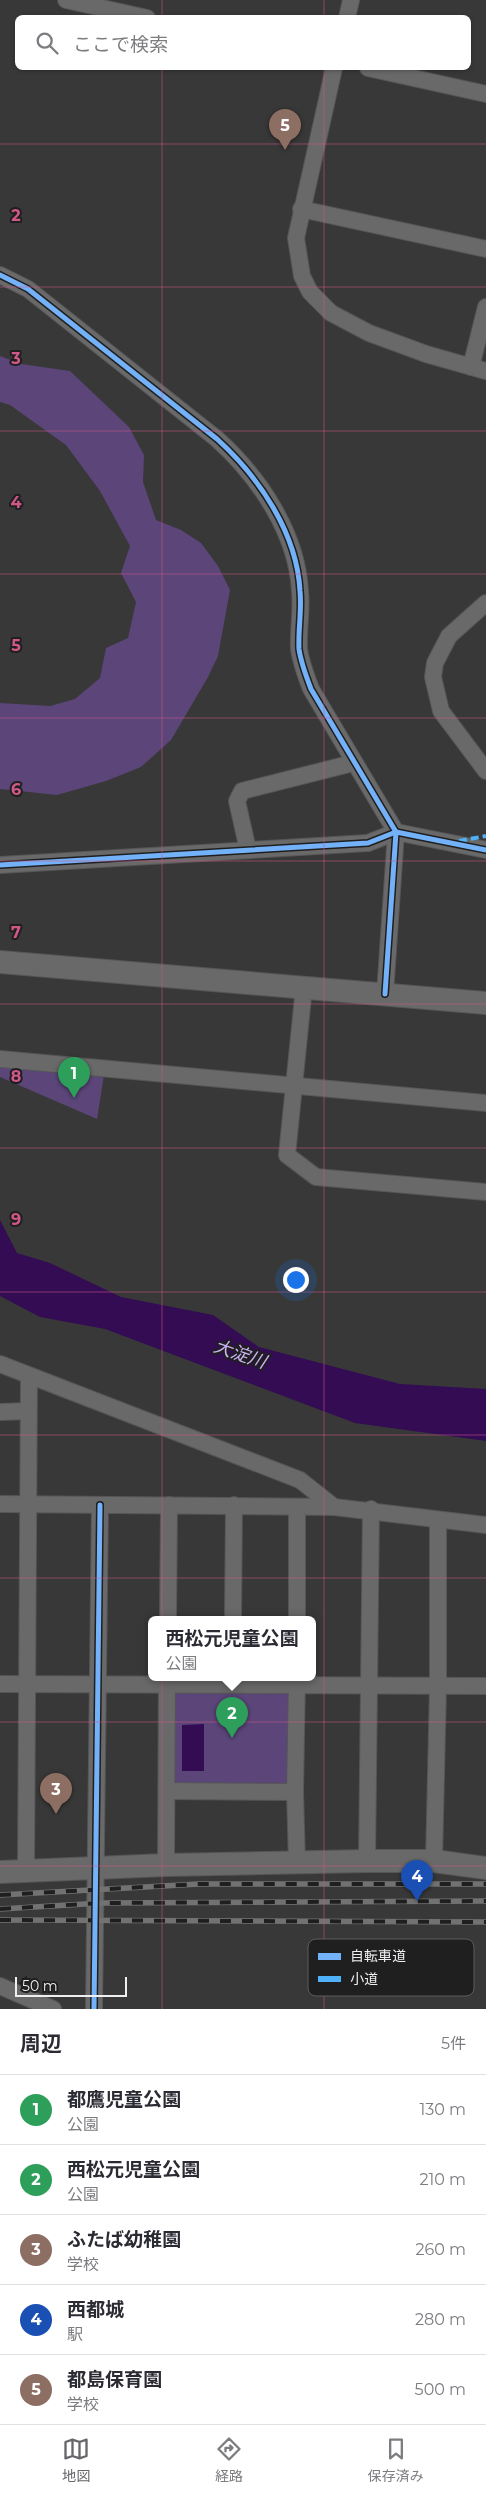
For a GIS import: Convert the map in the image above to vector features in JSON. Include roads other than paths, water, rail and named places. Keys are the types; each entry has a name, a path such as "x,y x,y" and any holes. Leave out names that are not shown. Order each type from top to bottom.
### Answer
{"street":[{"path":"348,15 352,0"},
{"path":"76,1 134,15"},
{"path":"334,70 301,208 296,238 302,276 310,292 331,313 369,333 479,369 486,307"},
{"path":"377,70 486,94"},
{"path":"301,208 486,249"},
{"path":"0,275 35,294 241,461 263,493 287,534 298,564 301,592 299,648 311,689 396,832 385,994"},
{"path":"486,603 449,636 435,663 433,677 440,711 486,771"},
{"path":"248,850 237,801 242,791 353,762"},
{"path":"0,865 368,843 396,832 486,850"},
{"path":"0,962 486,1003"},
{"path":"304,988 288,1155 316,1177 486,1192"},
{"path":"0,1060 294,1085 486,1104"},
{"path":"0,1364 300,1480 334,1506"},
{"path":"26,1870 29,1376"},
{"path":"0,1412 28,1411"},
{"path":"0,1504 334,1506 371,1509 438,1520 486,1525"},
{"path":"94,2009 100,1505"},
{"path":"168,1616 169,1505"},
{"path":"234,1505 234,1616"},
{"path":"297,1616 298,1507"},
{"path":"367,1861 371,1509"},
{"path":"434,1861 438,1688 438,1520"},
{"path":"0,1684 97,1684 150,1681"},
{"path":"166,1865 168,1792 167,1681"},
{"path":"233,1681 297,1681 438,1688 486,1686"},
{"path":"297,1681 295,1792 297,1863"},
{"path":"168,1792 295,1792"},
{"path":"0,1872 97,1867 367,1861 434,1861 486,1868"},
{"path":"0,1986 45,2007"}],"water":[{"name":"大淀川","path":"0,1220 17,1253 50,1263 121,1297 213,1315 259,1347 400,1384 486,1389 486,1441 355,1423 105,1329 40,1317 0,1296"},
{"path":"204,1724 204,1771 182,1771 182,1725"}],"railway":[{"path":"0,1895 199,1884 486,1884"},
{"path":"0,1909 102,1903 486,1901"},
{"path":"0,1920 486,1922"}],"place":[{"name":"都島保育園","path":"285,150"},
{"name":"都鷹児童公園","path":"74,1098"},
{"name":"西松元児童公園","path":"232,1738"},
{"name":"ふたば幼稚園","path":"56,1814"},
{"name":"西都城","path":"417,1901"}]}
